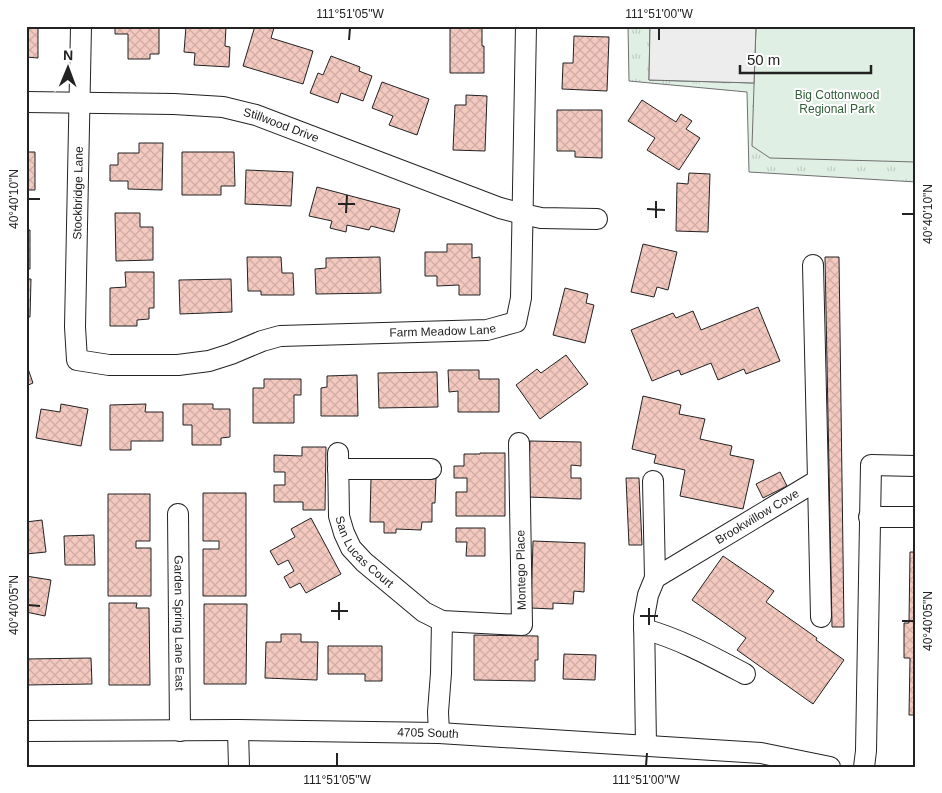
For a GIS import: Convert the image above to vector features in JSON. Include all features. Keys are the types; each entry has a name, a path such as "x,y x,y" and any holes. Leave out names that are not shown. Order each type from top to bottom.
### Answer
{"street":[{"name":"Stockbridge Lane","path":"77,360 75,327 81,26"},
{"name":"Farm Meadow Lane","path":"77,360 109,365 178,365 208,361 231,354 262,340 280,336 487,330 516,322 521,298 526,26"},
{"name":"Stillwood Drive","path":"26,102 174,104 223,107 256,115 500,208 541,218 598,219"},
{"path":"813,265 821,617"},
{"name":"Montego Place","path":"442,621 522,625 519,443"},
{"name":"San Lucas Court","path":"431,469 338,461 338,516 351,548 364,562 424,612 442,621"},
{"path":"864,767 866,751 870,465 916,466"},
{"name":"Brookwillow Cove","path":"655,578 818,480"},
{"path":"646,745 644,629 645,606 655,578 653,481"},
{"name":"Garden Spring Lane East","path":"178,514 180,731"},
{"path":"869,517 916,517"},
{"path":"439,733 438,712 442,672 442,621"},
{"path":"644,629 664,634 698,649 745,674"},
{"path":"238,730 239,767"},
{"name":"4705 South","path":"26,731 238,730 439,733 760,753 830,767"}],"green space":[{"name":"Big Cottonwood Regional Park","path":"628,26 650,26 649,80 754,83 756,26 916,26 916,182 749,172 747,92 629,81"},
{"name":"Big Cottonwood Regional Park","path":"756,26 916,26 916,162 770,158 752,146"}],"shaded area":[{"path":"650,26 756,26 754,83 649,80"}],"building":[{"path":"26,26 38,26 38,58 26,57"},
{"path":"115,26 159,26 159,54 150,54 150,59 128,59 128,34 115,34"},
{"path":"186,26 226,26 225,46 230,47 229,67 194,65 195,53 184,52"},
{"path":"255,26 274,28 271,38 313,51 303,84 243,66"},
{"path":"450,26 482,26 484,73 450,73"},
{"path":"574,36 609,37 607,91 562,89 563,63 573,63"},
{"path":"331,56 360,67 359,71 372,76 363,101 341,93 338,103 310,93 318,73 323,75"},
{"path":"382,82 429,99 417,135 389,125 393,116 372,108"},
{"path":"466,95 487,96 485,151 453,150 455,105 466,105"},
{"path":"642,100 676,122 681,114 692,121 686,129 700,138 679,170 647,150 655,138 628,121"},
{"path":"557,110 602,110 602,158 575,157 575,151 557,151"},
{"path":"139,143 163,143 162,190 128,189 128,181 110,181 110,165 118,165 118,153 139,153"},
{"path":"26,152 35,152 35,190 26,190"},
{"path":"182,152 234,152 235,186 221,186 221,195 182,195"},
{"path":"246,170 293,172 291,206 245,204"},
{"path":"689,173 710,174 708,232 676,231 677,183 688,184"},
{"path":"317,187 400,209 394,232 371,226 369,230 347,225 346,232 330,228 332,221 309,216"},
{"path":"115,213 140,213 140,227 153,227 153,260 116,261"},
{"path":"26,230 30,230 30,269 26,269"},
{"path":"447,244 472,244 472,258 480,257 480,295 459,295 459,285 437,286 437,276 425,276 425,252 447,252"},
{"path":"643,244 677,252 668,290 657,287 654,297 631,292"},
{"path":"247,257 281,257 282,273 293,273 294,295 261,295 261,291 248,291"},
{"path":"380,257 381,293 316,294 315,269 326,268 326,258"},
{"path":"825,257 839,257 844,627 832,627"},
{"path":"125,272 154,272 154,308 149,308 149,319 137,320 137,326 110,326 110,288 126,287"},
{"path":"26,279 31,279 30,317 26,317"},
{"path":"231,279 232,312 180,314 179,280"},
{"path":"565,288 588,294 586,303 594,305 585,343 553,335"},
{"path":"758,307 780,361 746,374 744,369 718,380 711,363 681,375 679,370 652,381 631,330 673,313 676,318 693,311 701,330"},
{"path":"566,355 588,384 540,419 516,385 537,369 541,373"},
{"path":"26,363 33,383 26,386"},
{"path":"448,370 479,370 479,379 499,379 499,412 458,412 458,391 449,392"},
{"path":"437,372 438,407 379,408 378,373"},
{"path":"357,375 358,416 321,416 321,388 327,387 327,376"},
{"path":"264,379 301,379 301,395 294,395 294,423 253,423 253,388 264,388"},
{"path":"643,396 681,405 679,414 705,419 700,439 732,446 730,455 754,460 743,509 680,496 685,470 654,463 656,455 632,449"},
{"path":"61,404 88,409 81,446 36,438 41,409 60,412"},
{"path":"146,404 145,412 163,412 163,441 131,441 131,450 110,450 110,405"},
{"path":"183,404 213,404 213,409 230,409 230,437 221,438 221,445 192,445 192,425 183,425"},
{"path":"530,441 581,442 581,466 571,465 571,478 581,478 581,499 528,497"},
{"path":"302,447 326,447 325,510 303,510 303,502 274,502 274,485 285,485 285,472 274,472 274,455 302,456"},
{"path":"505,453 505,516 456,516 456,492 467,492 467,478 454,478 454,466 464,466 464,454"},
{"path":"780,472 787,486 763,498 756,484"},
{"path":"371,477 436,478 435,503 432,503 432,522 422,522 421,530 396,529 396,533 384,533 384,522 370,522"},
{"path":"626,478 639,478 642,545 629,545"},
{"path":"203,493 246,493 246,596 203,596 203,549 219,549 219,541 203,541"},
{"path":"108,494 150,494 150,541 136,541 136,548 151,548 151,596 108,596"},
{"path":"311,518 341,574 306,593 300,583 290,588 284,577 294,571 288,560 278,565 270,551 295,537 291,529"},
{"path":"42,520 46,552 26,554 26,522"},
{"path":"456,528 485,528 485,556 466,556 467,542 456,542"},
{"path":"94,535 95,565 65,565 64,536"},
{"path":"533,541 585,543 584,592 574,591 573,604 553,603 553,609 531,608"},
{"path":"910,552 916,552 916,715 909,715 910,658 904,658 904,623 909,623"},
{"path":"723,556 774,591 766,602 817,638 816,640 844,660 813,704 737,650 746,638 692,600"},
{"path":"26,576 51,580 45,616 26,612"},
{"path":"109,603 137,603 136,608 149,608 150,685 109,685"},
{"path":"204,604 247,604 246,684 204,684"},
{"path":"281,634 301,634 301,642 318,642 317,680 265,678 266,642 281,642"},
{"path":"474,635 538,636 538,660 535,660 535,681 474,680"},
{"path":"328,646 382,646 382,681 365,681 365,674 328,674"},
{"path":"564,654 596,655 595,680 563,679"},
{"path":"91,658 92,684 26,685 26,659"}]}
